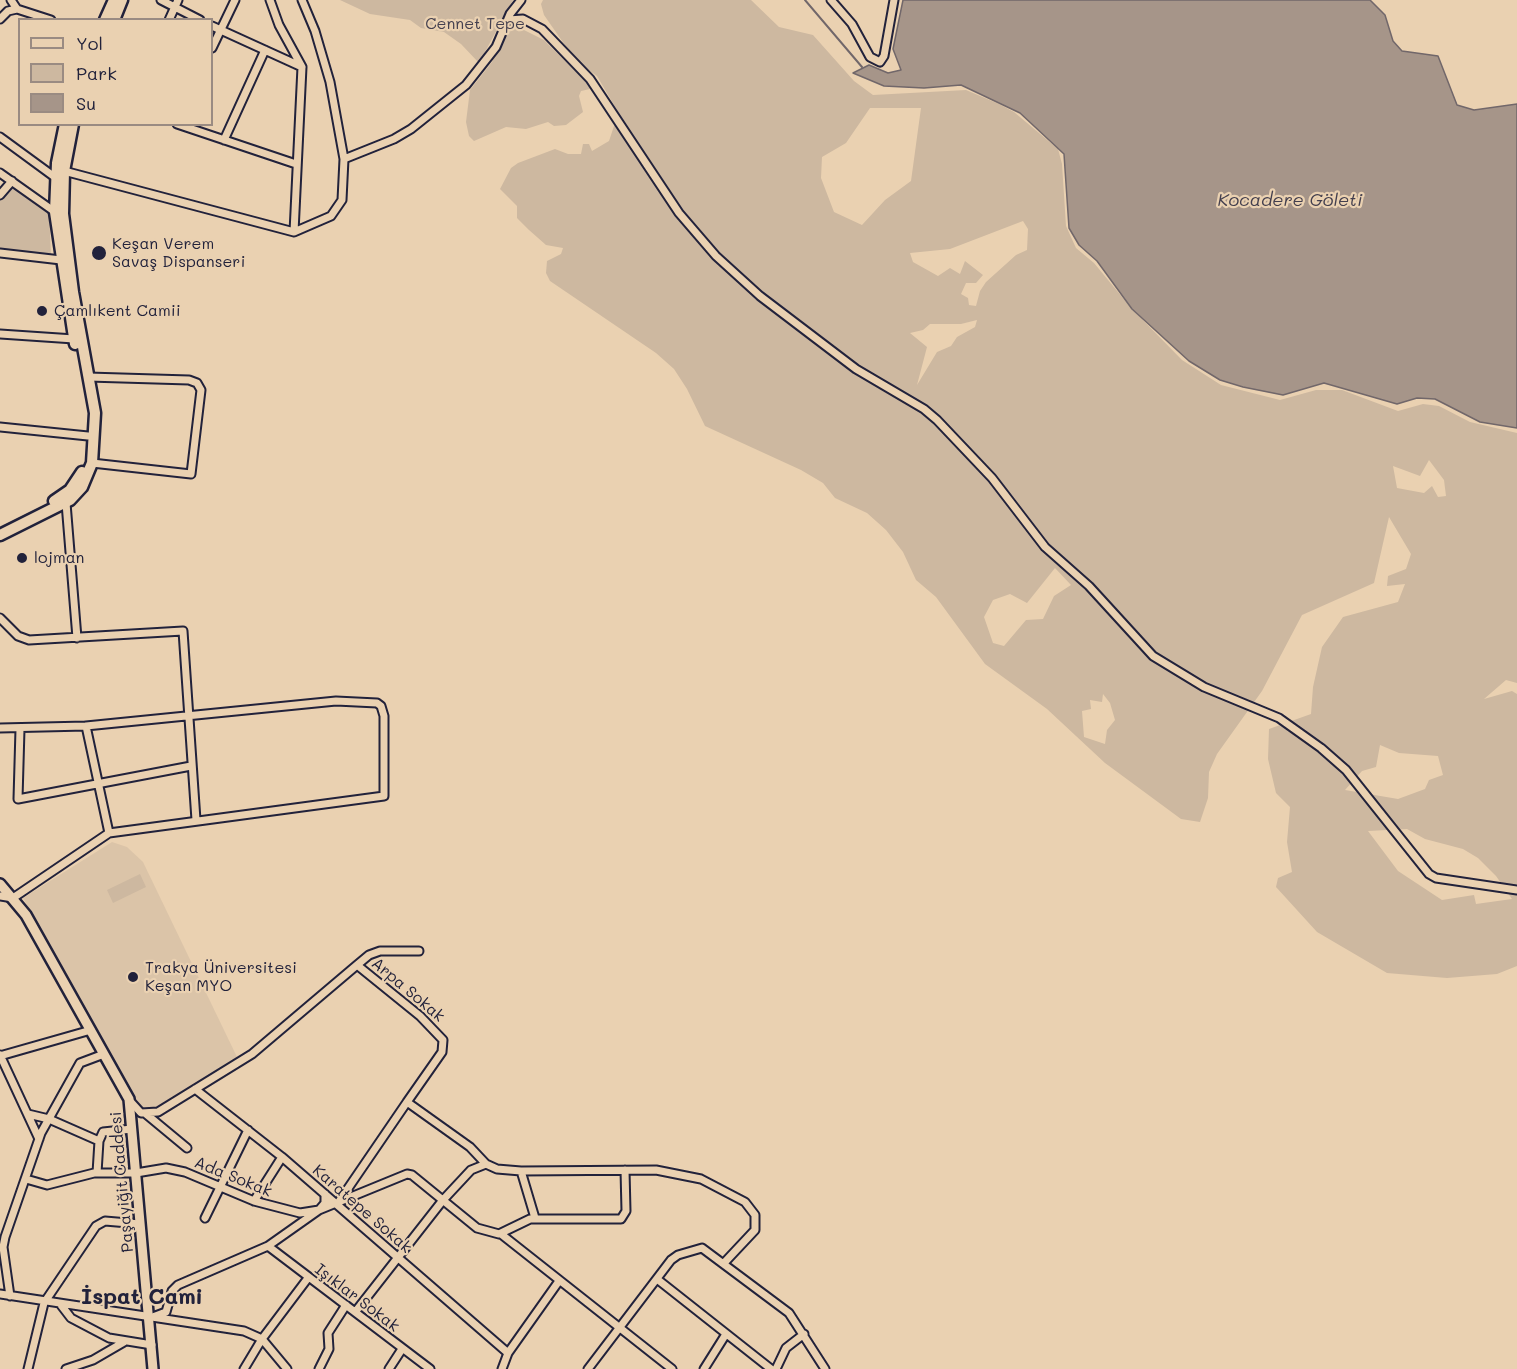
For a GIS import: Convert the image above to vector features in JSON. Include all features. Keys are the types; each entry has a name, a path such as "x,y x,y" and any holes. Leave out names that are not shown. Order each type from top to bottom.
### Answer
{"main road":[{"path":"106,18 114,0"},
{"path":"115,18 122,0"},
{"path":"0,528 70,490 82,471 88,435 88,411 61,260 56,212 65,126"},
{"path":"0,535 66,503 82,487 92,463 95,413 66,239 60,174 72,126"},
{"name":"Paşayiğit Caddesi","path":"0,884 26,915 129,1099 153,1369"}],"street":[{"path":"11,0 17,9 45,18"},
{"path":"160,0 176,3 197,18"},
{"path":"213,46 235,0"},
{"path":"270,0 279,25 302,67 294,232"},
{"path":"0,137 60,174 294,232 330,216 340,207 343,194 344,159 330,82 315,31 302,0"},
{"path":"344,159 394,139 439,108 485,63 521,0"},
{"path":"831,0 852,24 870,57 880,62 884,56 894,0"},
{"path":"170,18 176,3"},
{"path":"2,16 17,9"},
{"path":"508,20 523,19 542,28 590,79 673,205 716,256 760,296 856,369 917,405 937,420 992,478 1045,548 1089,586 1153,656 1204,687 1279,718 1321,748 1353,779 1429,874 1436,878 1517,890"},
{"path":"213,26 302,67"},
{"path":"224,140 266,50"},
{"path":"181,126 297,164"},
{"path":"0,173 56,212"},
{"path":"0,195 12,181"},
{"path":"0,253 61,260"},
{"path":"0,333 74,339"},
{"path":"88,377 189,380 197,383 201,390 191,474 92,463"},
{"path":"0,427 88,435"},
{"path":"66,503 77,638"},
{"path":"0,618 23,639 183,631 196,820"},
{"path":"0,728 86,726 345,700 377,703 384,710 384,796 109,833 13,898 0,896"},
{"path":"86,726 96,782 109,833"},
{"path":"20,729 18,799 96,782 191,766"},
{"path":"357,965 369,955 380,951 419,951"},
{"name":"Arpa Sokak","path":"132,1125 134,1113 158,1112 252,1053 357,965 425,1020 444,1042 442,1052 407,1102"},
{"path":"39,1139 0,1056 91,1030"},
{"path":"10,1296 2,1247 10,1218 39,1139 80,1063 104,1054"},
{"name":"Karatepe Sokak","path":"195,1089 282,1157 508,1353"},
{"path":"129,1099 187,1148"},
{"path":"337,1205 407,1102 470,1147 486,1164 503,1170 625,1170 686,1174 707,1181 748,1204 755,1215 755,1228 724,1263"},
{"path":"28,1114 49,1119 99,1141"},
{"path":"97,1173 99,1141 103,1132 132,1125"},
{"path":"205,1218 248,1130"},
{"path":"254,1201 282,1157"},
{"path":"356,1311 443,1200 471,1170 486,1164"},
{"name":"Ada Sokak","path":"26,1179 41,1185 53,1185 97,1173 136,1173 158,1168 175,1169 254,1201 295,1213 319,1210"},
{"path":"501,1234 509,1231 521,1221 535,1218 621,1219 626,1211 625,1170"},
{"path":"521,1171 535,1218"},
{"path":"319,1210 337,1205 409,1174 477,1228 501,1234 672,1369"},
{"path":"150,1318 164,1314 172,1291 178,1285 268,1246 319,1210 325,1203 325,1194"},
{"path":"28,1369 45,1303 99,1223 105,1221 140,1224"},
{"path":"509,1231 508,1237 512,1243"},
{"name":"Işıklar Sokak","path":"268,1246 430,1369"},
{"path":"588,1369 673,1258 700,1248 724,1263 785,1310 804,1334 825,1369"},
{"path":"244,1369 262,1339 308,1278"},
{"path":"657,1279 771,1369"},
{"path":"502,1369 508,1353 559,1281"},
{"path":"0,1294 45,1303 244,1331 262,1339 287,1369"},
{"path":"61,1305 64,1313 71,1318 109,1338 152,1345"},
{"path":"319,1369 330,1347 328,1333 346,1305"},
{"path":"704,1369 726,1334"},
{"path":"776,1369 786,1348 804,1334"},
{"path":"66,1369 93,1360 124,1342"},
{"path":"389,1369 402,1349"},
{"path":"93,1360 95,1369"}],"shaded area":[{"name":"Trakya Üniversitesi Keşan MYO","path":"112,842 127,847 143,862 237,1057 155,1109 144,1110 138,1106 23,898"}],"green space":[{"name":"Cennet Tepe","path":"340,0 513,0 479,63 461,44 444,32 421,28 410,20 370,14"},
{"path":"543,0 751,0 779,27 813,35 854,81 873,95 966,90 999,104 1014,112 1058,149 1062,164 1066,226 1076,248 1094,263 1132,309 1182,360 1221,385 1280,400 1316,390 1342,390 1398,411 1423,404 1439,406 1470,422 1517,433 1517,683 1506,680 1484,699 1512,691 1517,694 1517,966 1497,974 1447,978 1387,973 1317,932 1276,887 1278,878 1292,872 1287,842 1290,807 1276,793 1268,759 1269,729 1311,714 1313,687 1322,647 1343,617 1398,602 1405,584 1387,586 1388,576 1406,569 1411,554 1389,517 1374,583 1302,615 1262,691 1217,754 1209,772 1208,798 1200,822 1181,819 1105,763 1047,709 985,664 936,597 916,580 903,552 886,530 867,513 835,498 823,483 801,470 705,426 687,389 674,369 656,353 550,281 546,273 547,261 561,254 563,248 546,245 529,230 517,218 517,206 500,189 511,168 518,163 555,149 568,154 581,154 583,144 589,144 592,151 609,141 614,126 621,117 597,76 576,61 544,15 541,4","holes":["870,108 921,108 911,181 885,200 862,225 834,212 821,178 822,157 846,143","1023,221 1028,229 1027,250 1016,255 986,282 980,291 976,306 969,305 968,298 961,294 966,283 976,283 983,275 965,261 960,274 950,268 938,276 913,262 910,253 950,249","977,320 975,327 957,337 951,346 937,352 917,385 927,347 910,333 923,330 930,324 961,324","1429,460 1444,480 1446,496 1438,497 1432,486 1424,493 1397,488 1393,466 1420,476","1055,568 1071,585 1054,596 1043,619 1026,620 1004,646 993,643 984,617 993,600 1010,594 1027,603","1103,694 1110,703 1115,720 1107,730 1105,744 1084,737 1082,711 1091,709 1090,700 1102,702","1380,745 1399,753 1438,756 1443,775 1429,780 1425,789 1398,799 1345,790 1362,771 1376,767","1407,829 1425,839 1463,849 1478,858 1496,876 1512,899 1476,904 1474,895 1442,900 1398,871 1368,831"]},
{"path":"509,27 518,27 544,40 588,84 590,89 581,91 579,96 583,112 566,125 554,126 548,122 526,129 506,127 474,141 469,136 466,122 470,90 492,62"},
{"path":"15,188 49,211 51,256 0,251 0,201 9,189"},
{"path":"140,874 146,887 113,903 107,890"}],"water":[{"name":"Kocadere Göleti","path":"903,0 1370,0 1385,15 1393,41 1402,51 1438,56 1457,105 1474,110 1517,104 1517,428 1480,422 1435,399 1417,398 1397,404 1324,383 1283,395 1243,387 1220,380 1189,361 1132,309 1097,261 1079,245 1069,228 1064,154 1020,113 961,85 924,88 884,86 853,73 869,65 888,73 901,70 893,49"}],"waterway":[{"path":"805,0 862,67"}],"place":[{"name":"Keşan Verem Savaş Dispanseri","path":"99,253"},
{"name":"Çamlıkent Camii","path":"42,311"},
{"name":"lojman","path":"22,558"},
{"name":"Trakya Üniversitesi Keşan MYO","path":"133,977"}],"district":[{"name":"İspat Cami","path":"142,1297"}]}
